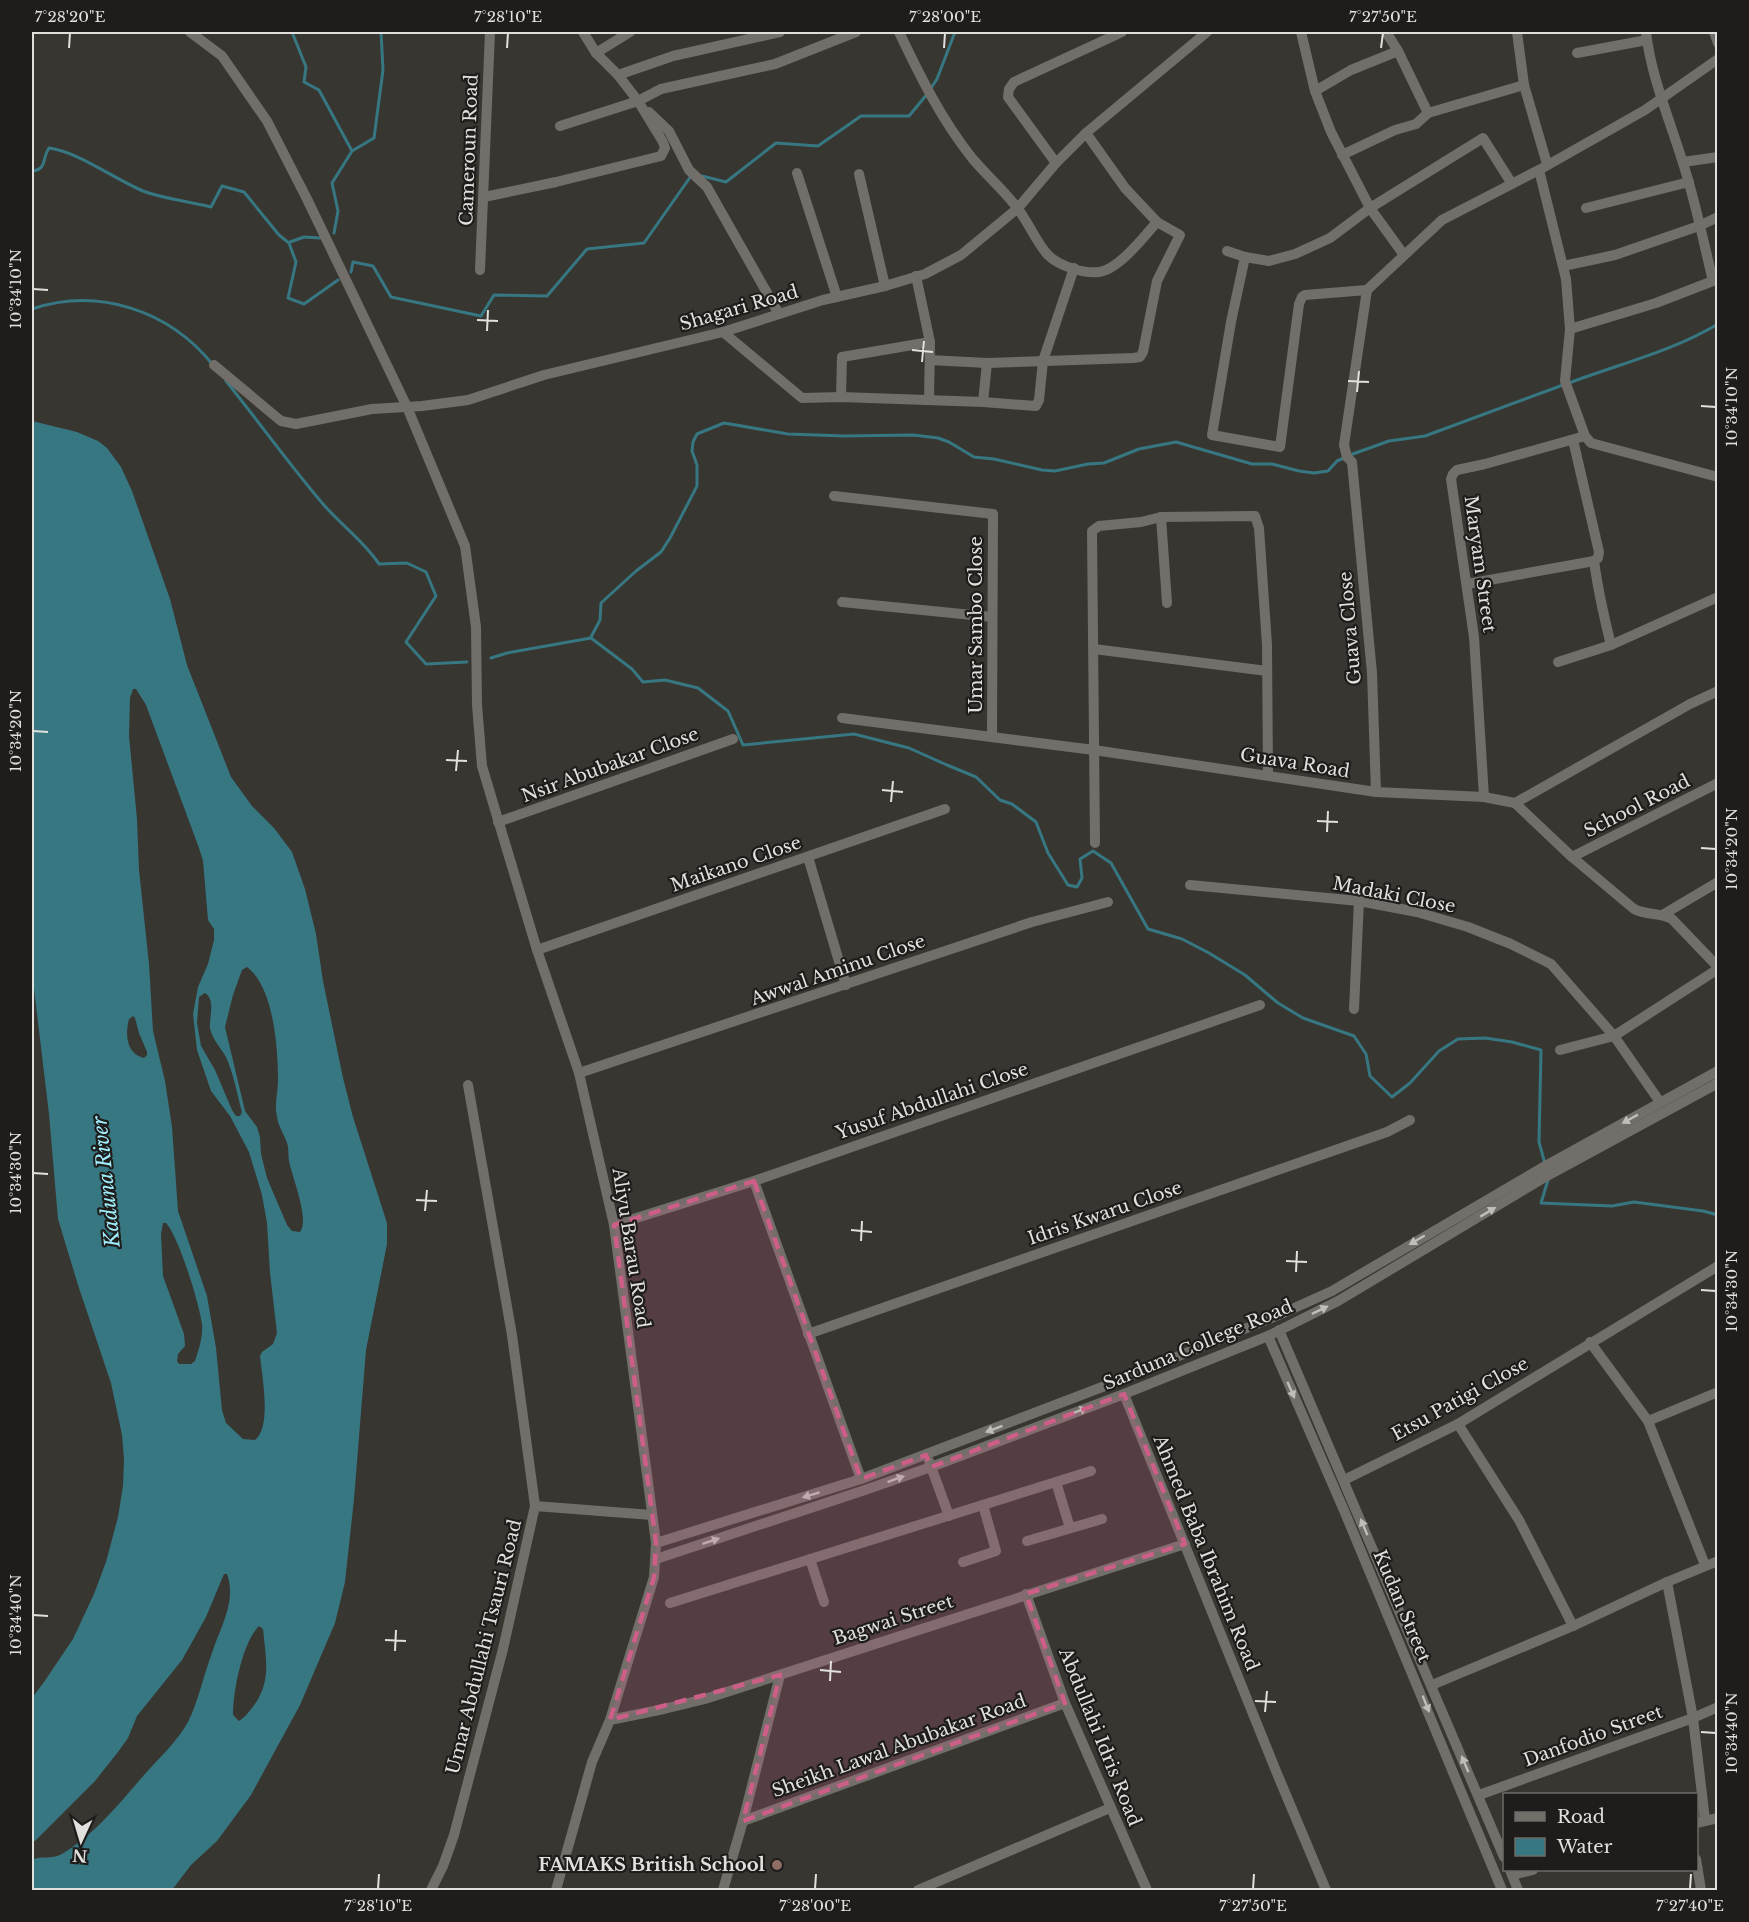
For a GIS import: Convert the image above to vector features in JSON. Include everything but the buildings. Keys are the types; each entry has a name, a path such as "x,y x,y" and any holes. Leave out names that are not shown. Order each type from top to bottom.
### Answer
{"street":[{"name":"Aliyu Barau Road","path":"190,32 222,57 267,121 407,407 465,546 476,627 477,705 482,766 537,951 579,1073 614,1225 656,1543 656,1559 654,1576 610,1720 592,1762 556,1890"},
{"name":"Cameroun Road","path":"480,270 490,32"},
{"path":"484,197 661,156 665,147 663,142 638,101 618,75 596,53 583,32"},
{"path":"596,53 630,32"},
{"path":"618,75 673,56 780,32"},
{"path":"560,126 638,101 661,89 775,64 856,32"},
{"path":"899,32 922,83 932,99 972,157 1018,208 1047,254 1057,262 1096,273 1111,268 1136,246 1157,222"},
{"path":"1056,163 1008,97 1009,89 1014,81 1122,32"},
{"name":"Shagari Road","path":"213,365 281,421 296,424 372,409 468,400 543,375 723,333 837,297 925,274 961,255 1018,208 1056,163 1086,133 1207,32"},
{"path":"1301,32 1315,91 1331,132 1370,208 1404,255"},
{"path":"1386,32 1398,51 1428,114"},
{"path":"1517,32 1524,85 1566,279 1570,329 1567,385 1585,436 1591,443 1718,477"},
{"path":"1714,32 1718,43"},
{"path":"1570,329 1656,303 1713,281 1689,183 1654,74 1646,36 1577,53"},
{"path":"1315,91 1351,70 1398,51"},
{"path":"1245,257 1231,322 1212,435 1280,447 1299,304 1302,297 1367,290 1442,220 1512,184 1663,99 1718,59"},
{"path":"1342,155 1395,130 1416,124 1428,114 1524,85"},
{"path":"638,101 669,130 694,175 707,187 779,314"},
{"path":"930,360 987,363 1140,357 1143,352 1156,281 1180,235 1157,222 1125,188 1086,133"},
{"path":"1227,251 1269,261 1295,254 1330,238 1370,208 1483,138 1512,184"},
{"path":"1683,162 1718,157"},
{"path":"798,173 837,297"},
{"path":"859,174 885,286"},
{"path":"1586,208 1689,183"},
{"path":"1563,266 1615,255 1699,226 1718,217"},
{"path":"723,333 802,398 841,397 1036,406 1039,400 1043,361 1074,268"},
{"path":"916,276 930,342 929,400 926,400"},
{"name":"Guava Close","path":"1367,290 1344,444 1347,457 1352,462 1372,673 1376,792"},
{"path":"841,397 842,357 930,342"},
{"path":"983,402 987,363"},
{"name":"Maryam Street","path":"1484,797 1474,637 1451,479 1458,470 1585,436"},
{"path":"1467,584 1594,561 1598,558 1599,552 1573,440"},
{"name":"Umar Sambo Close","path":"834,496 993,514 992,736"},
{"path":"1095,843 1092,531 1099,526 1141,522 1161,517 1255,516 1259,528 1267,645 1268,775"},
{"path":"1161,517 1167,603"},
{"path":"1594,561 1599,598 1611,645"},
{"path":"1558,662 1611,645 1718,597"},
{"path":"842,602 992,617"},
{"path":"1094,650 1267,671"},
{"path":"1718,691 1690,704 1515,803 1572,857 1643,914 1664,914 1718,882"},
{"name":"Guava Road","path":"842,718 1094,750 1376,792 1484,797 1515,803"},
{"name":"Nsir Abubakar Close","path":"498,822 733,739"},
{"name":"School Road","path":"1572,857 1718,783"},
{"name":"Maikano Close","path":"537,951 945,809"},
{"path":"808,857 846,985"},
{"name":"Madaki Close","path":"1190,885 1359,901 1417,912 1468,927 1511,944 1551,964 1614,1036 1659,1102"},
{"path":"1354,1009 1359,901"},
{"name":"Awwal Aminu Close","path":"579,1073 1032,922 1108,902"},
{"path":"1560,1050 1614,1036 1718,968 1672,919 1664,914"},
{"name":"Yusuf Abdullahi Close","path":"614,1225 754,1181 1260,1005"},
{"name":"Sarduna College Road","path":"1558,1165 1659,1102 1718,1071"},
{"name":"Sarduna College Road","path":"656,1543 861,1479 1118,1381 1281,1314 1332,1291 1543,1173 1718,1083"},
{"name":"Umar Abdullahi Tsauri Road","path":"431,1890 443,1866 454,1834 503,1649 535,1506 512,1335 468,1085"},
{"name":"Idris Kwaru Close","path":"808,1334 1387,1132 1410,1120"},
{"name":"Sarduna College Road","path":"656,1559 931,1467 1124,1394 1268,1336 1338,1301 1543,1173"},
{"path":"754,1181 861,1479"},
{"name":"Etsu Patigi Close","path":"1344,1480 1458,1424 1718,1266"},
{"path":"1279,1330 1503,1855"},
{"name":"Kudan Street","path":"1268,1336 1362,1552 1502,1890"},
{"path":"1590,1342 1648,1421 1705,1565"},
{"path":"1648,1421 1718,1392"},
{"name":"Ahmed Baba Ibrahim Road","path":"1124,1394 1326,1890"},
{"path":"1458,1424 1519,1520 1573,1626"},
{"path":"926,1455 949,1516"},
{"path":"670,1604 1091,1471"},
{"path":"1056,1482 1070,1528"},
{"path":"963,1562 996,1551 983,1505"},
{"path":"535,1506 652,1515"},
{"path":"1027,1541 1102,1519"},
{"name":"Bagwai Street","path":"610,1720 695,1701 780,1675 1185,1544"},
{"path":"810,1559 824,1602"},
{"path":"1432,1685 1573,1626 1718,1561"},
{"path":"1667,1582 1693,1718 1701,1822 1718,1818"},
{"name":"Abdullahi Idris Road","path":"1026,1594 1065,1702 1110,1809 1148,1890"},
{"path":"723,1890 744,1821 780,1675"},
{"name":"Sheikh Lawal Abubakar Road","path":"744,1821 1065,1702"},
{"name":"Danfodio Street","path":"1479,1795 1718,1707"},
{"path":"918,1890 1110,1809"},
{"path":"1698,1871 1701,1890"},
{"path":"1511,1872 1518,1890"}],"highlighted area":[{"path":"754,1181 861,1479 926,1455 931,1467 1124,1394 1185,1544 1026,1594 1065,1703 743,1821 780,1675 610,1720 654,1577 656,1543 614,1225"}],"water":[{"name":"Kaduna River","path":"32,421 77,432 98,441 107,448 121,467 132,491 170,599 187,665 231,777 252,806 274,828 292,852 305,889 316,934 343,1078 387,1223 387,1244 366,1350 345,1582 335,1623 300,1705 251,1795 217,1841 191,1865 172,1890 32,1890 32,1860 62,1854 96,1828 184,1729 195,1705 226,1614 230,1584 227,1574 224,1574 206,1617 182,1660 137,1716 128,1738 118,1752 95,1781 32,1843 32,1698 73,1639 94,1594 106,1562 118,1517 124,1459 122,1435 111,1383 58,1219 49,1114 32,972","holes":["133,689 136,689 146,705 203,861 208,920 214,929 214,940 208,964 198,987 193,1014 197,1050 211,1091 230,1116 249,1152 262,1195 267,1223 277,1333 273,1344 260,1356 265,1413 260,1433 255,1440 243,1439 226,1423 222,1410 216,1348 207,1296 178,1211 172,1127 165,1081 153,1031 129,736 130,698","247,967 256,976 269,1003 273,1019 278,1067 276,1112 288,1145 289,1161 302,1208 303,1226 300,1232 292,1231 287,1225 267,1178 261,1154 260,1137 257,1127 245,1111 225,1027 242,970","205,993 211,1004 211,1032 226,1057 231,1071 242,1112 240,1116 236,1116 232,1110 215,1070 201,1046 197,1023 199,997","133,1016 135,1018 147,1052 144,1058 138,1056 128,1043 129,1019","163,1223 166,1223 182,1256 193,1287 202,1324 199,1348 195,1361 191,1364 179,1364 177,1361 178,1354 185,1346 184,1334 163,1276 161,1234","259,1626 263,1629 266,1661 263,1689 248,1713 239,1721 233,1715 235,1694 243,1656"]}],"waterway":[{"path":"292,32 306,67 304,82 319,90 352,151"},
{"path":"334,233 338,211 332,183 352,151 374,138 383,70 381,32"},
{"path":"931,88 937,79 955,32"},
{"path":"702,176 726,182 776,143 818,146 861,116 909,116 928,93"},
{"path":"32,171 42,166 49,148 84,160 143,191 168,198 211,207 222,186 244,192 279,235 289,243 296,262 288,298 304,304 338,280"},
{"path":"351,272 353,262 373,266 391,297 481,316 494,295 547,296 587,249 644,243 691,176"},
{"path":"290,242 304,237 320,238"},
{"path":"32,309 57,303 82,301 131,308 154,317 175,330 213,365"},
{"path":"1569,383 1663,350 1718,324"},
{"path":"226,381 323,504 379,564 407,563 426,572 436,596 406,642 426,664 467,662"},
{"path":"1350,455 1389,441 1425,436 1563,385"},
{"path":"591,637 600,620 601,603 661,552 670,538 697,486 697,465 692,451 697,434 724,423 788,434 913,435 938,438 974,457 1055,471 1104,463 1139,449 1176,442 1252,464 1272,464 1314,473 1328,471 1337,461 1344,458"},
{"path":"491,658 591,638 632,669 643,682 665,680 698,688 728,711 743,745 854,734 909,748 976,777 1000,800 1012,804 1036,822 1048,853 1068,885 1077,887 1082,878 1080,859 1093,851 1111,863 1148,929 1182,939 1209,953 1245,975 1278,1003 1303,1018 1354,1036 1366,1054 1370,1076 1392,1097 1410,1083 1439,1051 1458,1039 1485,1038 1541,1050 1539,1142 1545,1164"},
{"path":"1548,1180 1541,1203 1612,1206 1634,1202 1718,1215"}],"place":[{"name":"FAMAKS British School","path":"777,1865"}]}
